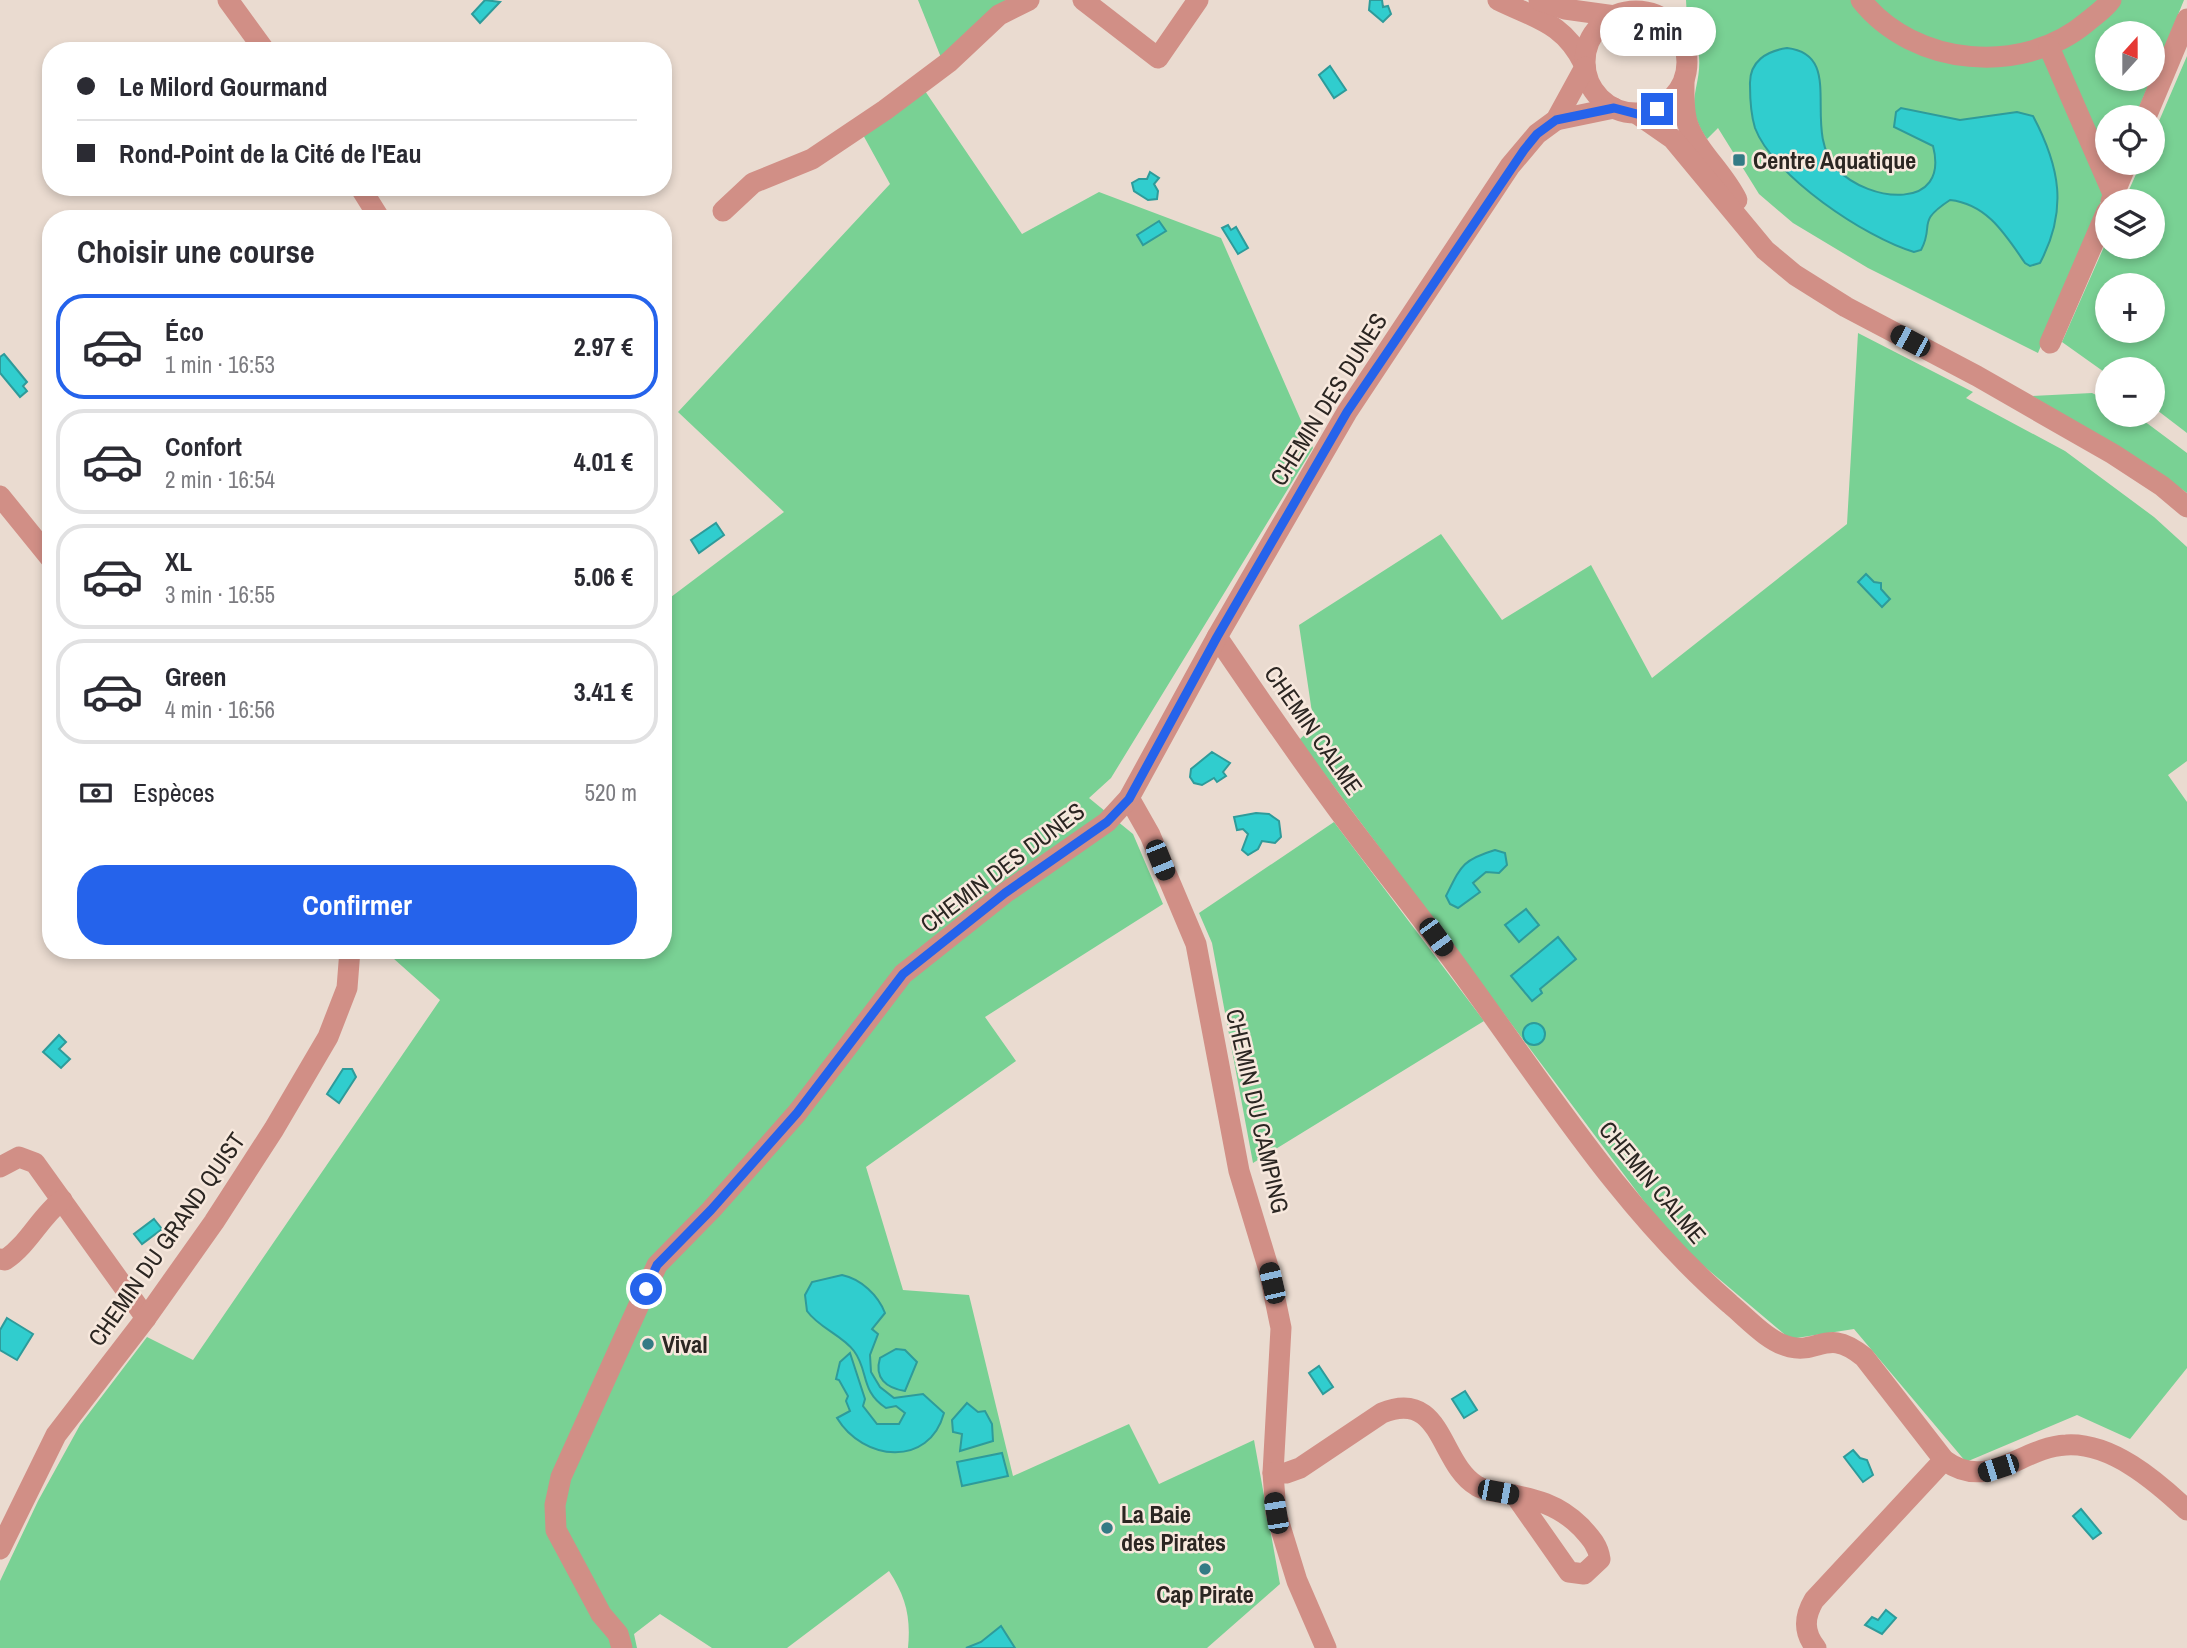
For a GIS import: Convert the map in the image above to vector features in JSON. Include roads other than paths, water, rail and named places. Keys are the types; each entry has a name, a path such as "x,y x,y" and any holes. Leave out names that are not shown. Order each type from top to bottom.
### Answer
{"street":[{"path":"228,0 258,42"},
{"path":"723,211 753,183 776,171 812,159 885,110 949,62 999,15 1029,0"},
{"path":"1083,0 1158,58 1198,0"},
{"path":"1499,0 1555,26 1574,42 1589,83 1600,100 1614,108 1637,114 1673,139 1765,250 1794,275 1846,307 1977,376 2113,454 2162,486 2187,507"},
{"path":"1539,0 1578,12 1615,16"},
{"path":"1861,0 1888,27 1938,50 1980,57 2025,54 2049,47 2076,31 2111,0"},
{"path":"1585,66 1588,44 1598,27 1615,16 1634,11 1654,15 1671,25 1682,42 1687,61 1684,107 1689,127 1728,181 1753,234"},
{"path":"2151,105 2187,19"},
{"path":"2049,47 2105,189"},
{"name":"CHEMIN DES DUNES","path":"1556,120 1585,66"},
{"path":"1637,114 1657,109 1673,97 1684,81"},
{"name":"CHEMIN DES DUNES","path":"622,1648 618,1634 601,1614 556,1530 555,1505 561,1477 657,1265 711,1210 797,1113 903,974 1005,893 1107,822 1129,799 1217,637 1347,412 1510,166 1537,134 1556,120 1614,108"},
{"path":"2050,343 2095,240"},
{"path":"0,496 42,548"},
{"name":"CHEMIN CALME","path":"1217,637 1340,812 1657,1234 1729,1303 1783,1345 1804,1348 1828,1342 1853,1349 1864,1357 1944,1460"},
{"name":"CHEMIN DU CAMPING","path":"1129,799 1150,835 1196,944 1239,1171 1275,1297 1281,1328 1273,1494 1283,1543 1326,1648"},
{"name":"CHEMIN DU GRAND QUIST","path":"0,1549 56,1435 146,1318 274,1129 328,1037 347,988 349,959"},
{"path":"0,1167 19,1157 31,1160 146,1318"},
{"path":"0,1259 5,1260 15,1254 48,1211 62,1200"},
{"path":"1273,1473 1286,1473 1300,1468 1382,1413 1397,1406 1414,1407 1426,1416 1468,1480 1481,1489 1516,1495"},
{"path":"1816,1648 1807,1633 1805,1622 1814,1600 1944,1460 1956,1468 1984,1472 2052,1447 2079,1445 2124,1461 2187,1510"}],"water":[{"path":"485,0 500,2 480,23 472,14"},
{"path":"1370,0 1382,0 1383,7 1388,6 1391,14 1383,22 1369,10"},
{"path":"1787,48 1805,54 1815,64 1819,79 1822,134 1827,153 1837,169 1868,189 1886,194 1903,195 1919,191 1930,182 1935,167 1933,146 1894,127 1896,112 1901,108 1960,120 2017,112 2033,116 2049,153 2057,189 2055,225 2040,263 2030,266 2025,263 1994,222 1975,207 1963,203 1950,200 1933,214 1929,219 1921,250 1914,252 1894,245 1847,219 1801,185 1765,147 1755,128 1751,107 1750,77 1756,64 1766,55"},
{"path":"1330,66 1346,90 1334,98 1319,75"},
{"path":"1150,172 1159,178 1154,184 1158,191 1157,199 1148,200 1134,191 1132,183 1147,179"},
{"path":"1159,221 1166,231 1143,245 1137,235"},
{"path":"1228,225 1231,230 1236,227 1248,248 1238,254 1222,228"},
{"path":"4,354 27,382 23,386 27,391 20,397 0,373 0,357"},
{"path":"716,523 724,535 699,553 691,540"},
{"path":"1866,574 1874,582 1881,583 1881,589 1890,599 1882,607 1858,582"},
{"path":"1212,752 1230,763 1223,772 1226,776 1217,782 1214,778 1202,785 1194,783 1190,777 1191,769"},
{"path":"1256,813 1269,814 1279,821 1281,837 1275,843 1262,841 1258,849 1248,855 1242,850 1248,834 1243,829 1237,830 1234,817"},
{"path":"1495,850 1505,853 1507,865 1499,873 1486,872 1473,883 1480,892 1458,908 1450,904 1446,896 1464,866 1476,857"},
{"path":"1526,909 1539,925 1519,942 1505,925"},
{"path":"1558,937 1576,959 1540,989 1542,993 1532,1001 1511,976"},
{"path":"1534,1023 1542,1026 1545,1034 1542,1042 1534,1045 1526,1042 1523,1034 1526,1026"},
{"path":"59,1035 66,1042 59,1049 70,1059 61,1068 43,1052"},
{"path":"343,1069 352,1069 356,1077 339,1103 327,1094"},
{"path":"154,1219 162,1229 142,1244 134,1234"},
{"path":"842,1275 856,1280 868,1289 885,1313 872,1329 878,1334 870,1355 871,1372 880,1387 894,1398 923,1394 944,1413 936,1431 925,1443 910,1450 878,1450 848,1432 837,1418 850,1411 846,1401 848,1396 836,1379 840,1362 850,1353 865,1399 863,1406 877,1424 899,1424 905,1413 896,1406 886,1408 872,1395 854,1351 807,1311 805,1295 812,1282"},
{"path":"7,1318 33,1334 17,1360 0,1350 0,1330"},
{"path":"896,1349 905,1350 917,1362 905,1391 887,1385 880,1376 880,1358"},
{"path":"1319,1366 1333,1387 1323,1394 1309,1373"},
{"path":"1465,1391 1477,1410 1464,1418 1452,1399"},
{"path":"967,1403 978,1412 985,1411 992,1424 993,1441 960,1451 962,1434 953,1432 952,1420"},
{"path":"1853,1450 1860,1458 1867,1460 1873,1475 1863,1482 1844,1457"},
{"path":"1002,1453 1008,1476 962,1486 957,1462"},
{"path":"2081,1509 2101,1533 2093,1539 2073,1516"},
{"path":"1886,1610 1896,1618 1882,1634 1865,1625 1872,1617 1878,1620"},
{"path":"1001,1626 1015,1648 966,1648 981,1642"}],"place":[{"name":"Centre Aquatique","path":"1739,160"},
{"name":"Vival","path":"648,1344"},
{"name":"La Baie des Pirates","path":"1107,1528"},
{"name":"Cap Pirate","path":"1205,1569"}]}
